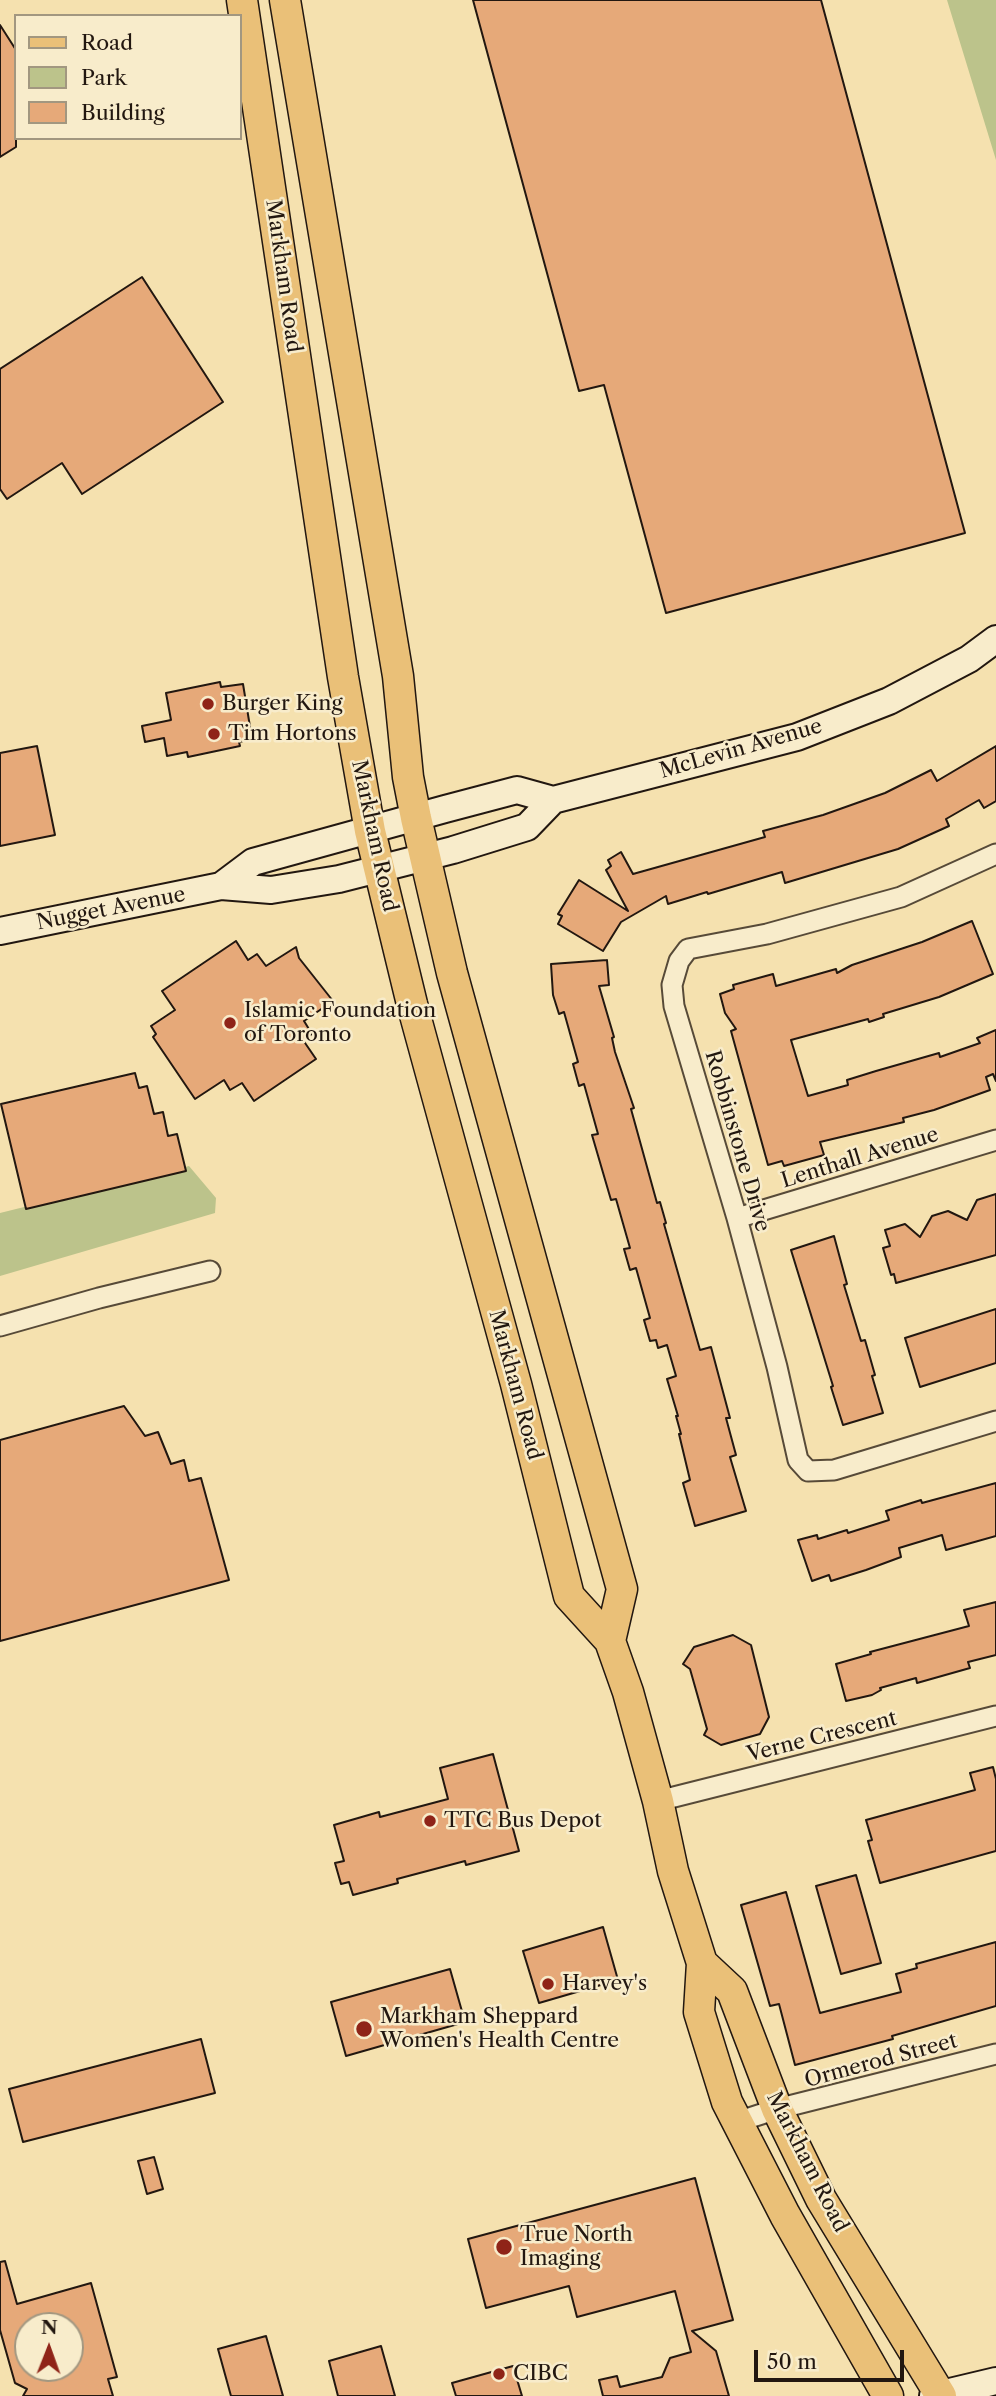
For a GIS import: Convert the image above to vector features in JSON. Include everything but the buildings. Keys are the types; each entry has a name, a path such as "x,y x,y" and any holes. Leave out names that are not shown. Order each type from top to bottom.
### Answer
{"main road":[{"name":"Markham Road","path":"242,0 341,664 370,831 412,1004 516,1384 569,1597 610,1641 628,1692 658,1801 673,1871 702,1963 699,2012 727,2102 785,2215 888,2396"},
{"path":"285,0 398,676 408,778 455,986 622,1589 610,1641"},
{"name":"Markham Road","path":"702,1963 732,1991 777,2109 821,2199 938,2395"}],"street":[{"name":"McLevin Avenue","path":"553,800 797,737 889,701 969,659 996,639"},
{"path":"416,818 517,790 553,800 527,827 425,857"},
{"name":"Nugget Avenue","path":"221,886 253,862 416,818"},
{"name":"Robbinstone Drive","path":"996,854 901,897 767,934 688,949 673,973 672,985 674,1006 737,1218 777,1367 798,1460 808,1471 834,1470 996,1421"},
{"name":"Nugget Avenue","path":"0,931 221,886 271,890 340,879 425,857"},
{"name":"Lenthall Avenue","path":"737,1218 996,1140"},
{"path":"0,1326 210,1271"},
{"name":"Verne Crescent","path":"658,1801 996,1716"},
{"name":"Ormerod Street","path":"737,2122 777,2109 802,2105 996,2054"},
{"path":"938,2395 996,2381"}],"green space":[{"path":"947,0 996,0 996,160"},
{"path":"189,1166 216,1198 215,1213 0,1276 0,1213"}],"place":[{"name":"Burger King","path":"208,704"},
{"name":"Tim Hortons","path":"214,734"},
{"name":"Islamic Foundation of Toronto","path":"230,1023"},
{"name":"TTC Bus Depot","path":"430,1821"},
{"name":"Harvey's","path":"548,1984"},
{"name":"Markham Sheppard Women's Health Centre","path":"364,2029"},
{"name":"True North Imaging","path":"504,2247"},
{"name":"CIBC","path":"499,2374"}]}
